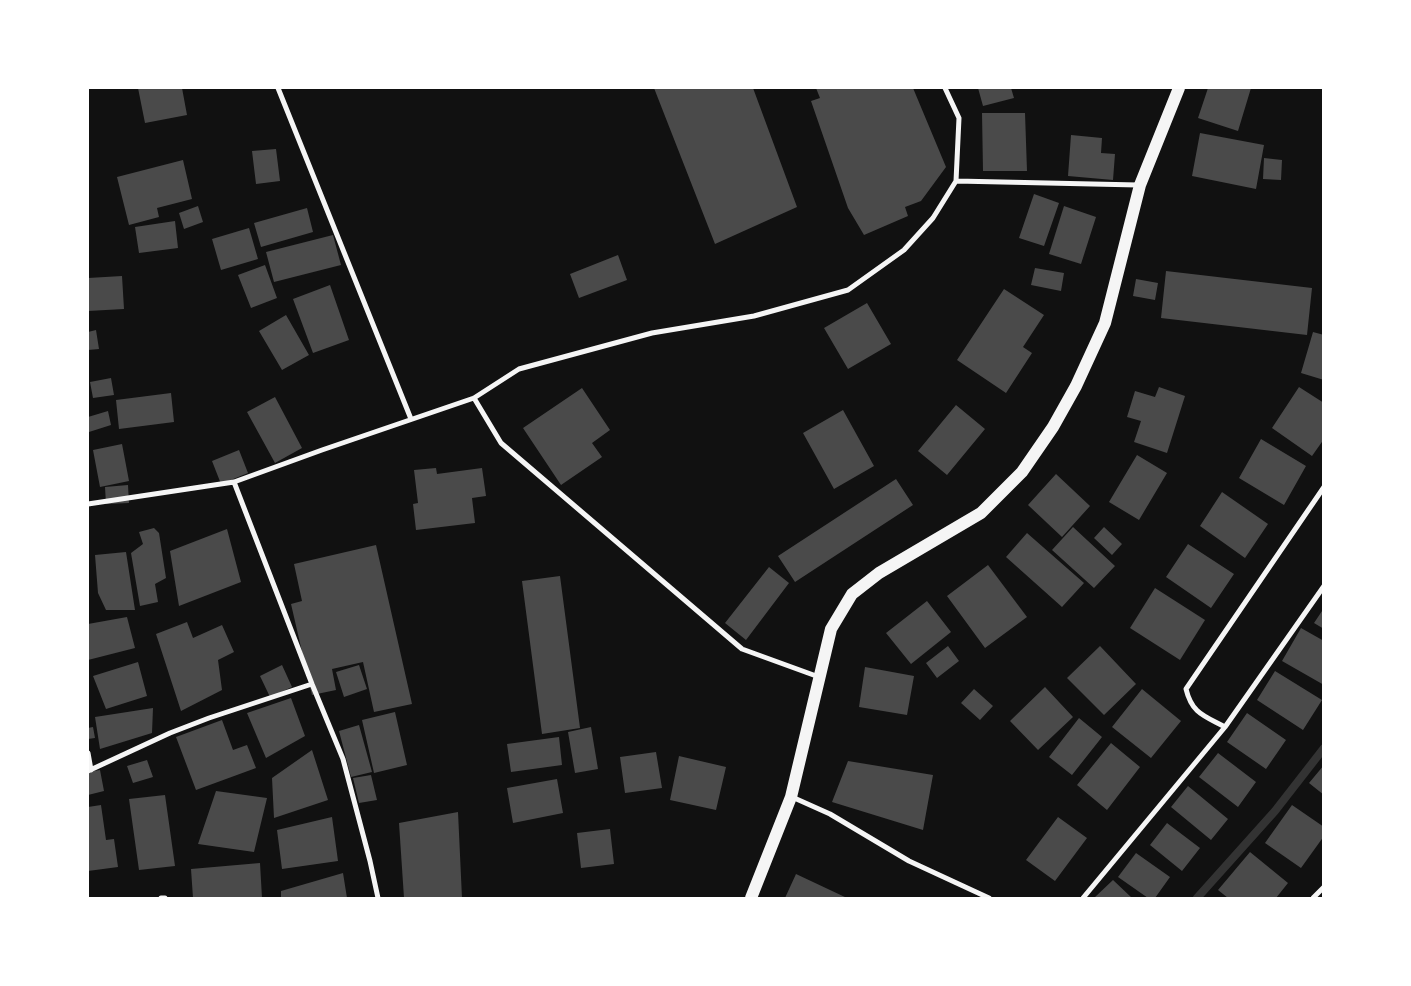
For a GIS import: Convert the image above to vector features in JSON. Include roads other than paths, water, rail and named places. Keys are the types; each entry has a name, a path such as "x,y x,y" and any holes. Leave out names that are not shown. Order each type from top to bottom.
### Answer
{"main road":[{"path":"751,898 791,797 831,629 852,594 879,573 981,513 1022,472 1053,427 1076,386 1105,323 1140,185 1179,88"}],"street":[{"path":"278,88 411,419"},
{"path":"88,504 234,482 474,398 520,369 652,333 754,316 848,290 904,250 933,218 956,181 959,118 945,88"},
{"path":"956,181 1140,185"},
{"path":"474,398 501,443 742,649 819,677"},
{"path":"234,482 343,759 378,898"},
{"path":"1225,727 1198,712 1189,702 1186,689 1324,487"},
{"path":"1083,898 1225,727 1324,586"},
{"path":"88,753 89,770 170,733 312,684"},
{"path":"791,797 830,814 909,862 989,898"},
{"path":"1313,898 1324,887"}],"waterway":[{"path":"1197,898 1275,811 1324,748"}]}
